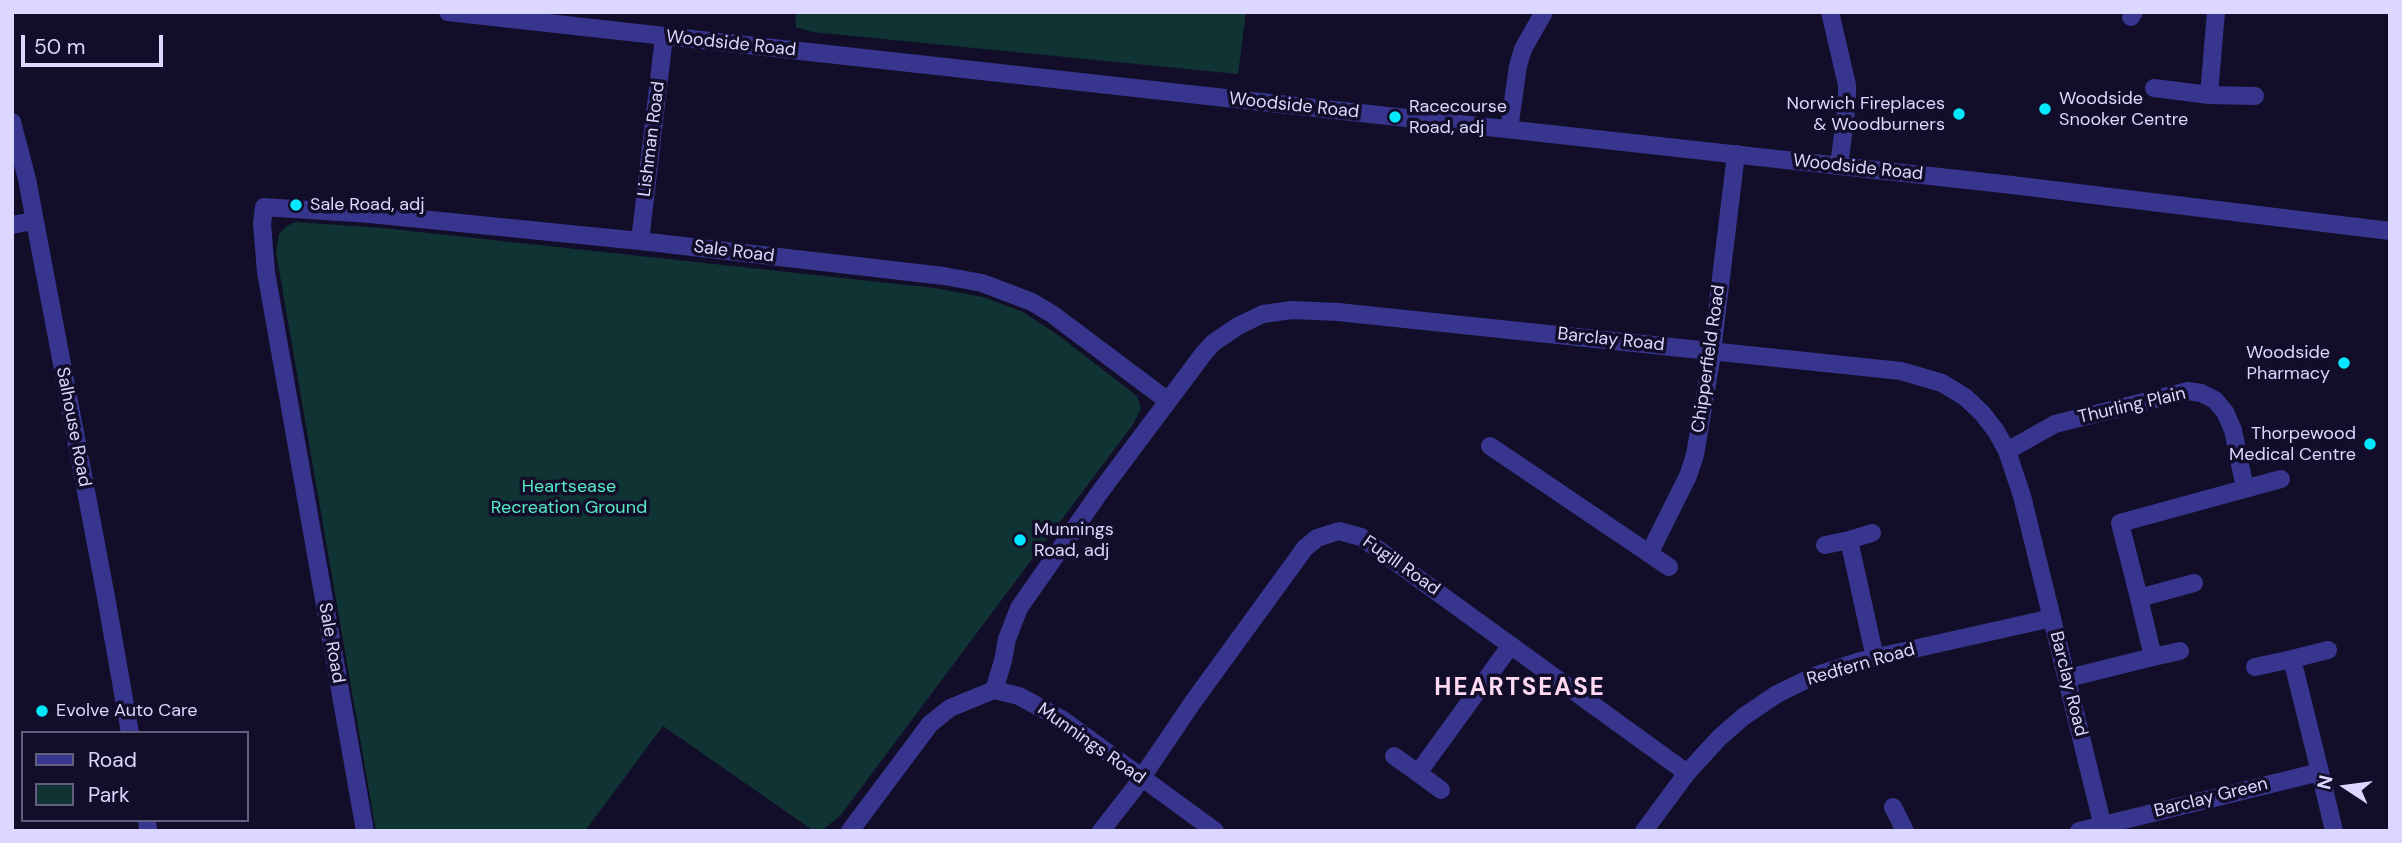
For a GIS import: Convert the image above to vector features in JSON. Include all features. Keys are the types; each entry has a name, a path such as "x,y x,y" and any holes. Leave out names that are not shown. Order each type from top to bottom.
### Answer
{"street":[{"name":"Woodside Road","path":"449,12 559,18 664,37 1736,154 2390,231"},
{"path":"1509,130 1523,48 1544,12"},
{"path":"1830,12 1847,85 1839,166"},
{"path":"2209,95 2216,12"},
{"name":"Lishman Road","path":"640,241 664,37"},
{"path":"2154,88 2209,95 2255,96"},
{"name":"Salhouse Road","path":"12,122 27,179 130,731"},
{"name":"Chipperfield Road","path":"1649,554 1688,476 1695,455 1705,407 1736,154"},
{"name":"Sale Road","path":"365,831 266,272 259,207 370,214 640,241 943,276 982,283 1032,302 1052,314 1168,401"},
{"path":"12,225 33,221"},
{"name":"Barclay Road","path":"995,690 1007,639 1019,608 1190,369 1213,343 1256,317 1292,310 1338,312 1901,371 1942,383 1965,397 1982,413 2007,451 2022,496 2103,828"},
{"name":"Thurling Plain","path":"2007,451 2055,424 2188,391 2201,393 2215,400 2225,412 2233,430 2245,488"},
{"path":"1490,446 1669,567"},
{"path":"2153,657 2120,523 2281,479"},
{"name":"Fugill Road","path":"1101,831 1305,548 1327,534 1350,532 1361,537 1687,773"},
{"path":"1825,545 1872,533"},
{"path":"1849,540 1875,658"},
{"path":"2139,598 2194,583"},
{"name":"Redfern Road","path":"1644,831 1687,773 1718,738 1777,694 1814,676 1875,658 2052,618"},
{"path":"1418,773 1511,645"},
{"path":"2255,667 2328,650"},
{"path":"2068,678 2180,651"},
{"path":"2292,659 2334,831"},
{"path":"849,831 930,724 950,708 995,690"},
{"name":"Munnings Road","path":"995,690 1019,696 1063,720 1215,831"},
{"path":"1394,756 1441,790"},
{"name":"Barclay Green","path":"2079,831 2103,828 2320,772"},
{"path":"1893,807 1905,831"}],"green space":[{"path":"795,12 1246,12 1238,74 812,32 796,27"},
{"name":"Heartsease Recreation Ground","path":"296,222 382,228 935,288 983,297 1023,312 1058,335 1137,396 1141,408 1134,423 840,816 821,831 814,831 663,726 585,831 376,831 276,252 279,234"}],"place":[{"name":"Woodside Snooker Centre","path":"2045,109"},
{"name":"Norwich Fireplaces & Woodburners","path":"1959,114"},
{"name":"Racecourse Road, adj","path":"1395,117"},
{"name":"Sale Road, adj","path":"296,205"},
{"name":"Woodside Pharmacy","path":"2344,363"},
{"name":"Thorpewood Medical Centre","path":"2370,444"},
{"name":"Munnings Road, adj","path":"1020,540"},
{"name":"Evolve Auto Care","path":"42,711"}],"district":[{"name":"HEARTSEASE","path":"1520,689"}]}
